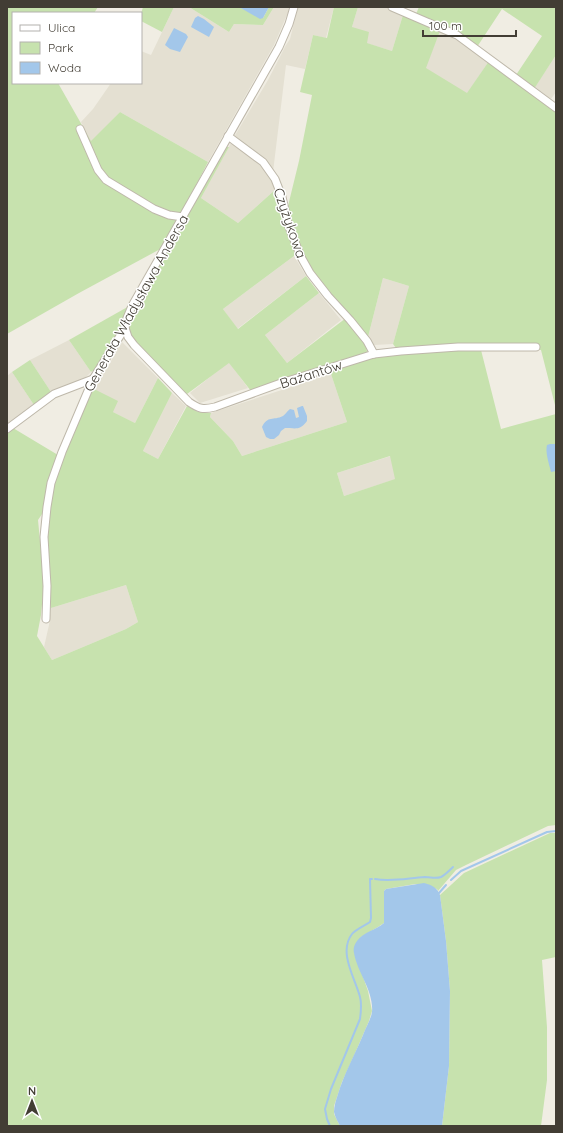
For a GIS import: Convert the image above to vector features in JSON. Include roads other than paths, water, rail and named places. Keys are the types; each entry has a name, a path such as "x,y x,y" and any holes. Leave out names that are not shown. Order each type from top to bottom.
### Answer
{"street":[{"name":"Generała Władysława Andersa","path":"46,619 47,586 44,526 49,492 59,460 93,379 125,328 132,306 279,47 289,24 294,7"},
{"path":"392,7 457,36 556,108"},
{"path":"80,129 98,170 106,180 154,209 169,215 183,218"},
{"name":"Czyżykowa","path":"228,136 263,162 275,179 282,198 289,227 310,273 350,320 367,342 374,354"},
{"name":"Bażantów","path":"125,328 128,337 134,345 189,402 200,408 215,407 281,383 374,354 458,348 536,347"},
{"path":"7,429 54,394 93,379"}],"water":[{"path":"239,7 269,7 263,18 260,19"},
{"path":"198,16 214,27 209,37 191,27 195,18"},
{"path":"174,28 186,34 188,37 180,52 170,49 165,45"},
{"path":"302,406 307,416 307,421 300,428 285,428 274,439 266,437 262,427 266,421 283,416 290,409 294,410 296,418 299,417 297,408"},
{"path":"556,444 556,471 551,472 546,451 547,445"},
{"path":"424,883 435,888 440,895 446,941 450,991 449,1066 442,1126 340,1126 334,1112 334,1108 343,1079 370,1020 372,1012 372,1004 368,989 358,967 354,946 363,935 384,923 384,891 386,889"}],"waterway":[{"path":"451,880 461,871 547,832 556,831"},
{"path":"375,879 400,880 425,877 439,878 453,867"},
{"path":"330,1126 325,1109 331,1089 360,1019 361,1010 361,1000 347,957 348,941 352,934 370,922 370,879 372,879"},
{"path":"439,893 446,885"}]}
